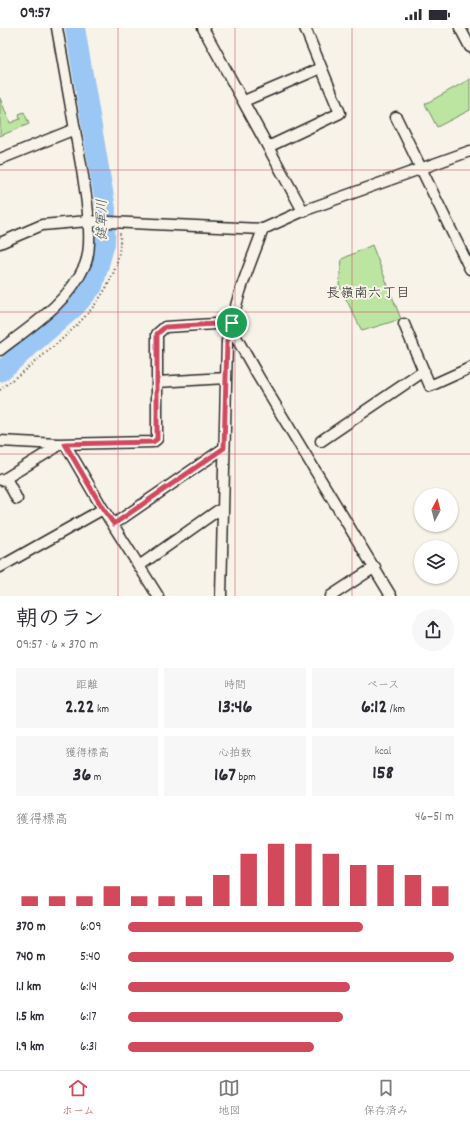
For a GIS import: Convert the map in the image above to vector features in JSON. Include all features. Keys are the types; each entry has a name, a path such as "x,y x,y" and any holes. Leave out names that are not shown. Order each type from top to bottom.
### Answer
{"street":[{"path":"0,350 50,311 71,288 85,264 92,221 57,28"},
{"path":"204,28 303,211"},
{"path":"268,147 340,113 305,28"},
{"path":"460,28 470,46"},
{"path":"244,101 321,68"},
{"path":"396,118 422,168 470,269"},
{"path":"0,159 75,129"},
{"path":"0,243 42,225 92,221 263,229 303,211 470,151"},
{"path":"221,596 227,341 263,229"},
{"path":"404,324 430,386 470,368"},
{"path":"0,441 61,444 153,442 157,439 157,334 165,327 232,327"},
{"path":"232,327 258,376 375,567 391,596"},
{"path":"321,441 424,370"},
{"path":"157,382 226,378"},
{"path":"17,499 3,479 61,444"},
{"path":"61,444 114,524 158,596"},
{"path":"114,524 224,448"},
{"path":"0,567 103,509"},
{"path":"139,566 217,511 222,510"},
{"path":"331,596 375,567"}],"path":[{"path":"0,390 74,328 104,294 115,273 120,254 117,222"}],"green space":[{"path":"470,79 470,110 437,127 425,104"},
{"path":"0,98 10,123 20,119 19,114 24,112 29,124 0,136"},
{"path":"372,245 401,319 362,331 339,285 342,259"}],"waterway":[{"name":"健軍川","path":"0,372 75,307 93,286 105,243 106,209 75,28"}],"district":[{"name":"長嶺南六丁目","path":"368,294"}],"route":[{"path":"232,323 232,330 227,341 224,448 114,524 103,509 65,444 153,442 157,439 157,334 165,327 232,323"}]}
